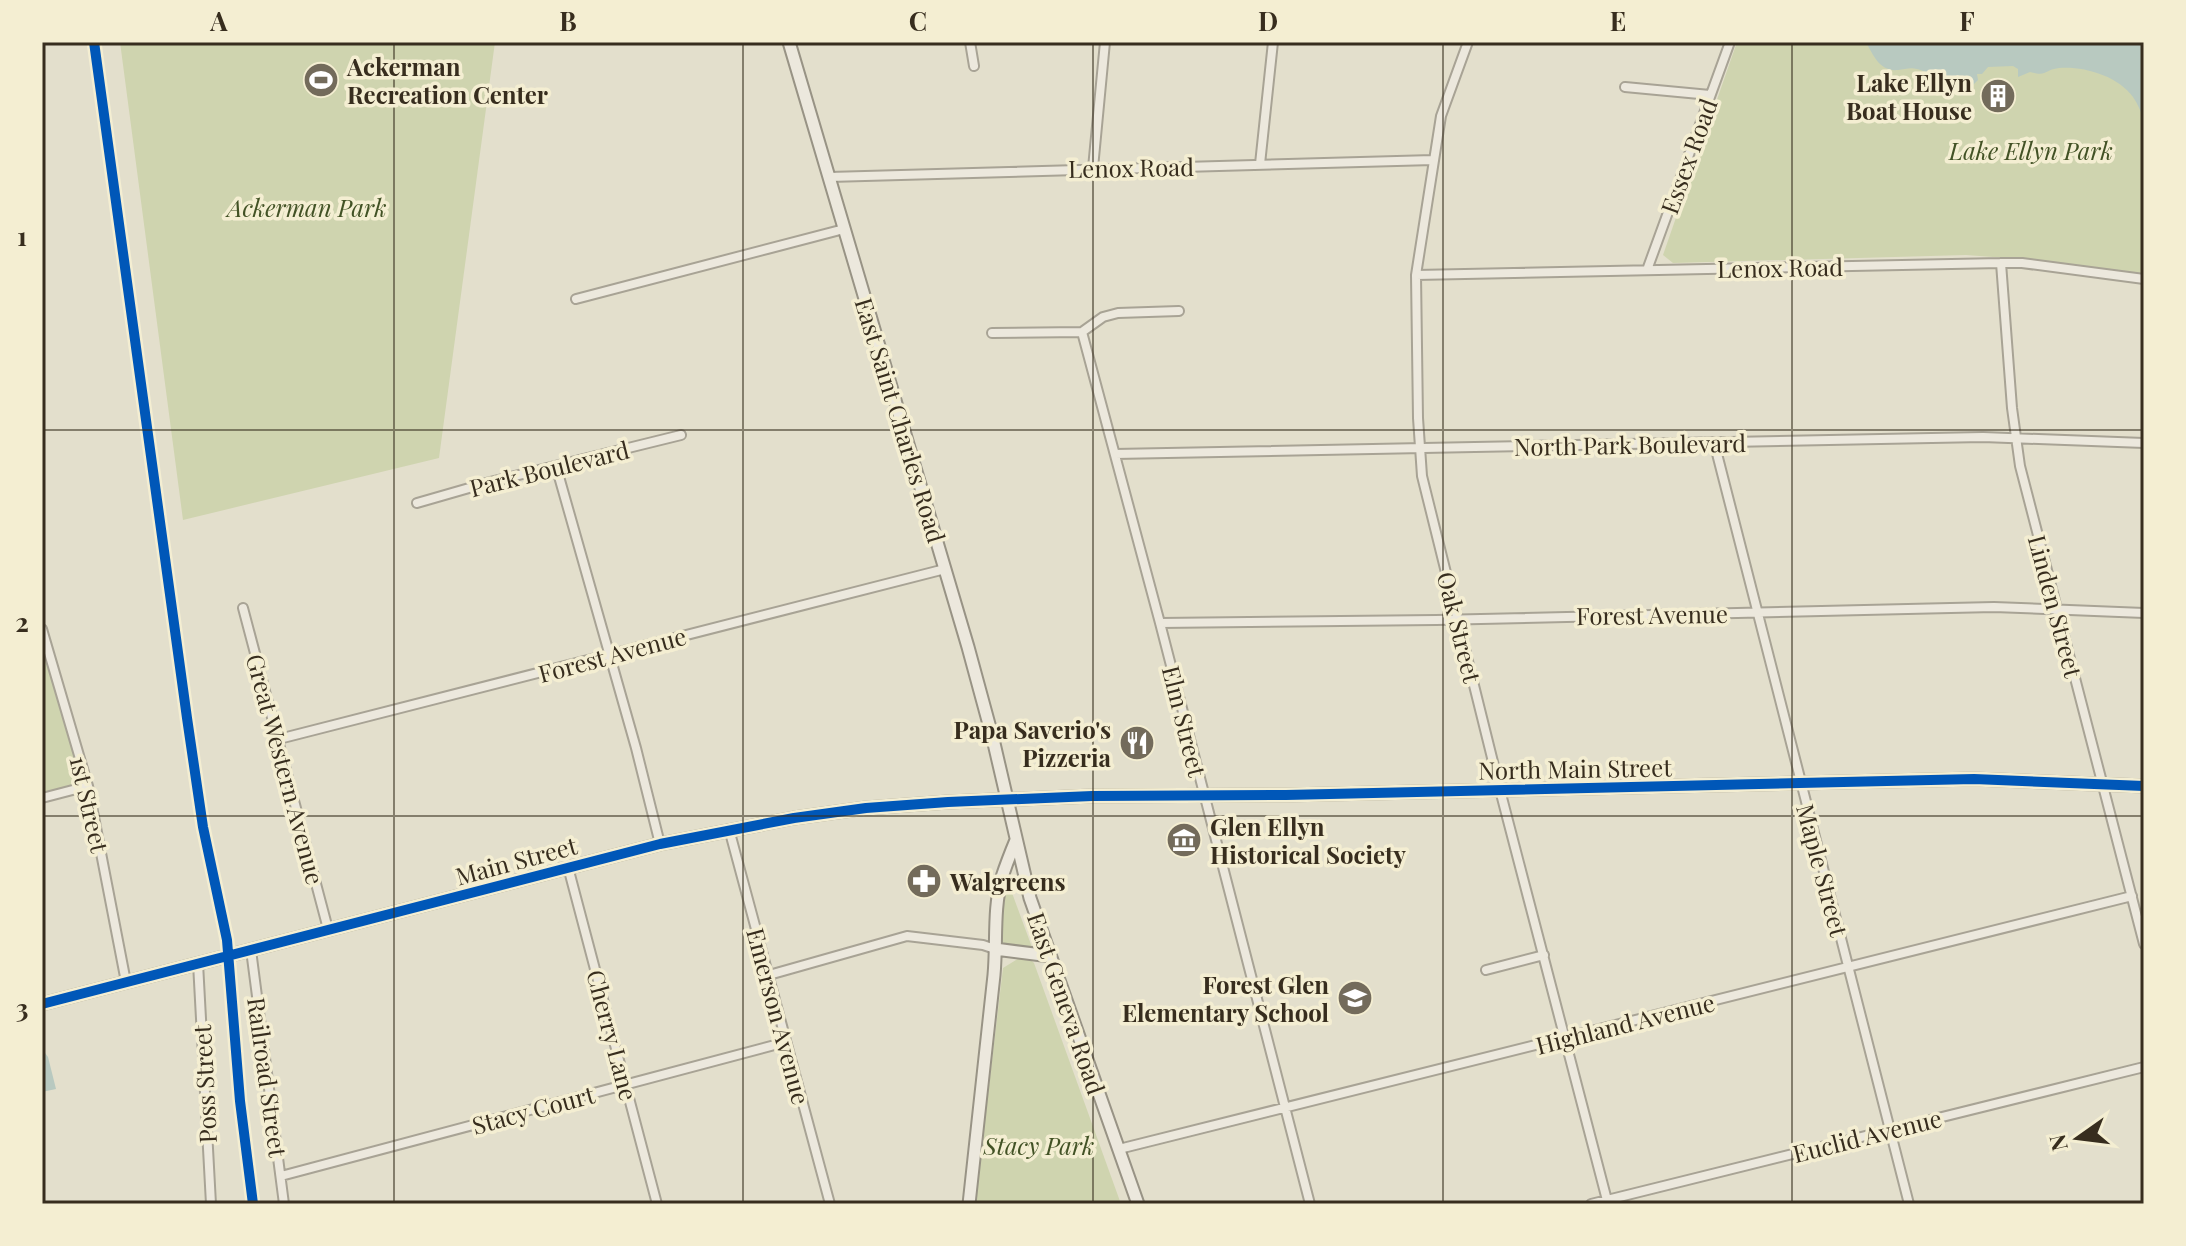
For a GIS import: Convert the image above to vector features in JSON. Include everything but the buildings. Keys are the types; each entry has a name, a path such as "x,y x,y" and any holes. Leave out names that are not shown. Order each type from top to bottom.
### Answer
{"street":[{"name":"East Saint Charles Road","path":"789,42 945,569 1008,800"},
{"path":"970,42 974,66"},
{"path":"1093,168 1105,42"},
{"path":"1260,164 1273,42"},
{"name":"Oak Street","path":"1468,42 1441,116 1416,275 1422,476 1608,1202"},
{"name":"Essex Road","path":"1647,270 1730,42"},
{"path":"1625,87 1710,95"},
{"name":"Lenox Road","path":"829,177 1433,160"},
{"path":"576,299 844,229"},
{"name":"Linden Street","path":"2001,263 2012,408 2020,466 2144,944"},
{"name":"Lenox Road","path":"1416,275 2022,263 2144,279"},
{"path":"992,333 1082,332 1103,317 1118,313 1179,311"},
{"name":"Elm Street","path":"1082,332 1310,1204"},
{"name":"Park Boulevard","path":"417,503 681,435"},
{"name":"North Park Boulevard","path":"1115,454 2016,437 2144,443"},
{"name":"Maple Street","path":"1714,442 1909,1204"},
{"path":"556,466 610,653 660,844"},
{"name":"Forest Avenue","path":"279,739 945,569"},
{"name":"Forest Avenue","path":"1160,623 1994,607 2144,613"},
{"name":"Great Western Avenue","path":"243,608 328,929"},
{"name":"1st Street","path":"42,629 88,786 126,982"},
{"name":"North Main Street","path":"1008,800 1974,779 2144,786"},
{"path":"42,798 88,786"},
{"name":"Main Street","path":"42,1004 568,867 729,829 866,808 1008,800"},
{"name":"East Geneva Road","path":"1008,800 1030,898 1138,1204"},
{"name":"Emerson Avenue","path":"729,829 830,1204"},
{"path":"969,1204 1002,878 1016,840"},
{"name":"Cherry Lane","path":"568,867 657,1204"},
{"name":"Highland Avenue","path":"1119,1149 2132,896"},
{"path":"769,975 907,936 1050,956"},
{"name":"Railroad Street","path":"251,950 284,1204"},
{"path":"1486,970 1544,955"},
{"name":"Poss Street","path":"198,963 211,1204"},
{"name":"Stacy Court","path":"281,1176 786,1042"},
{"name":"Euclid Avenue","path":"1591,1204 2144,1067"}],"green space":[{"name":"Ackerman Park","path":"120,42 495,42 439,458 183,520"},
{"name":"Lake Ellyn Park","path":"1737,42 2144,42 2144,274 1966,255 1673,263 1663,255"},
{"path":"42,641 84,782 42,793"},
{"path":"1007,882 1033,950 1001,946 999,941"},
{"name":"Stacy Park","path":"1019,958 1034,963 1121,1204 975,1204 1003,968"}],"shaded area":[{"path":"1866,42 2144,42 2144,120 2127,90 2110,78 2089,71 2059,68 2018,77 2018,69 2013,66 1988,67 1982,74 1977,74 1978,80 1962,96 1922,70 1886,68 1878,62"},
{"path":"42,1049 48,1057 56,1089 42,1092"}],"cycle path":[{"path":"94,42 203,827 227,940 240,1101 253,1204"},
{"path":"42,1004 660,844 794,818 866,808 1092,796 1286,795 1974,779 2144,786"}],"place":[{"name":"Ackerman Recreation Center","path":"321,80"},
{"name":"Lake Ellyn Boat House","path":"1998,96"},
{"name":"Papa Saverio's Pizzeria","path":"1137,743"},
{"name":"Glen Ellyn Historical Society","path":"1184,840"},
{"name":"Walgreens","path":"924,881"},
{"name":"Forest Glen Elementary School","path":"1355,998"}]}
